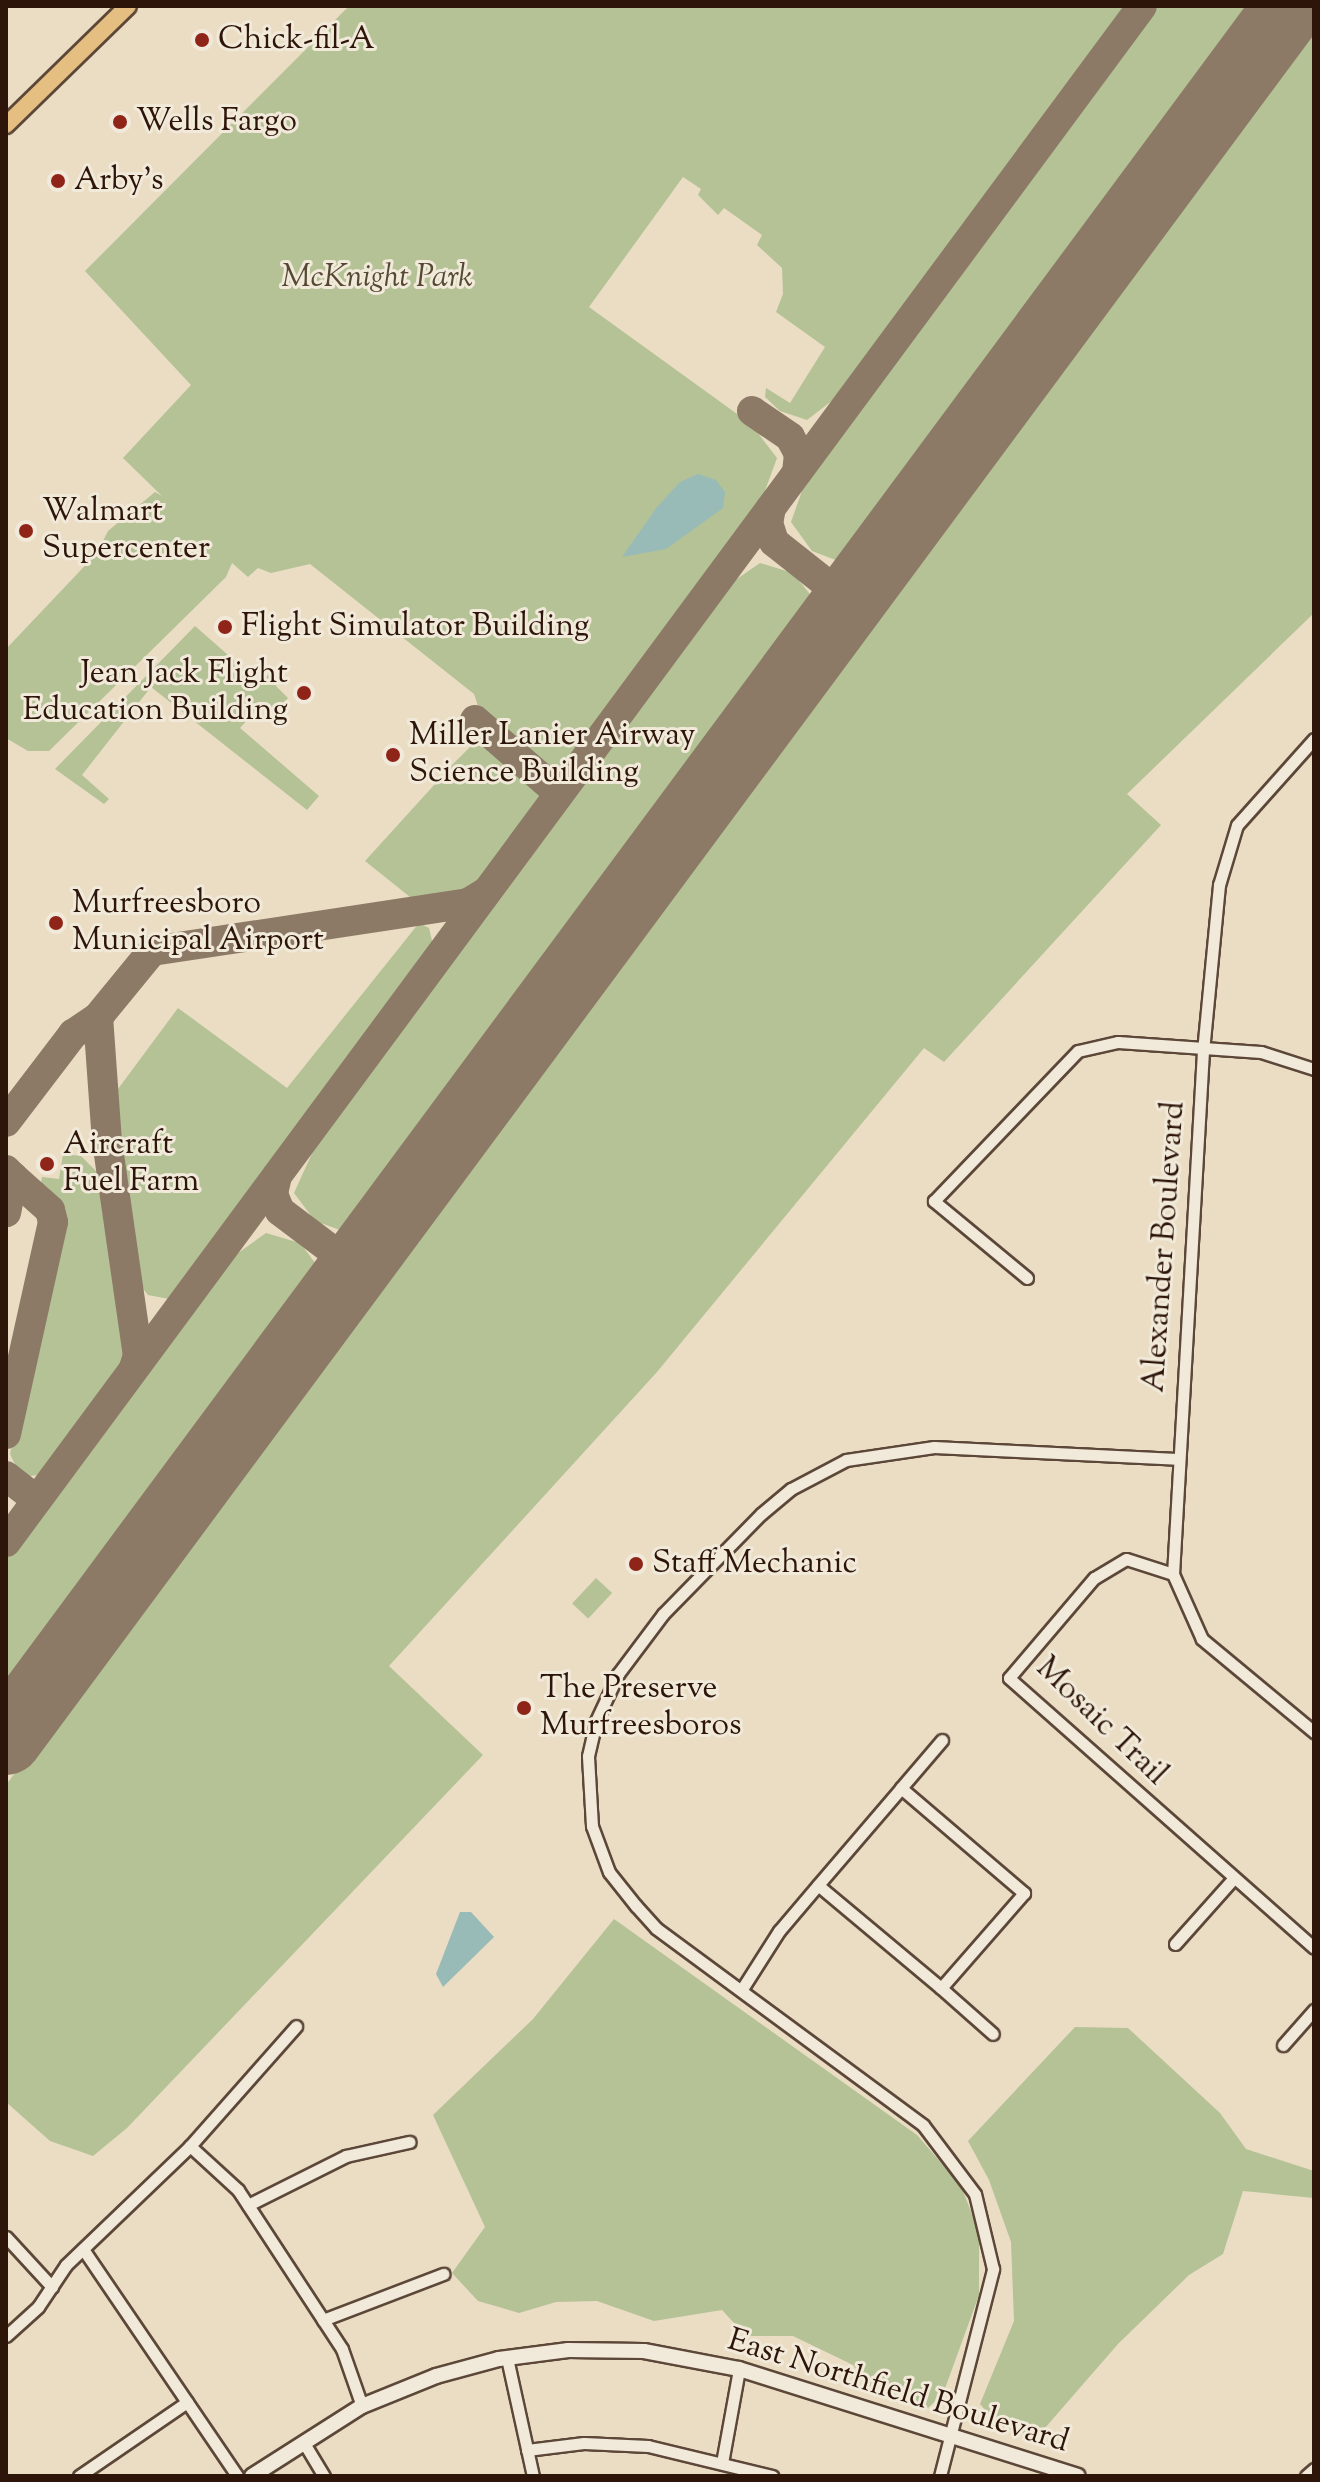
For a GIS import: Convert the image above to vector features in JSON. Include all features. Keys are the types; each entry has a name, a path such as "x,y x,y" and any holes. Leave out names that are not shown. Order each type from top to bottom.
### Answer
{"main road":[{"path":"6,125 128,6"},
{"name":"East Northfield Boulevard","path":"252,2476 362,2406 436,2376 507,2358 568,2350 644,2351 739,2369 1078,2476"}],"street":[{"name":"Alexander Boulevard","path":"1314,739 1237,825 1219,885 1203,1051 1177,1459 1173,1574 1202,1639 1314,1732"},
{"path":"1027,1278 934,1201 1078,1051 1118,1042 1203,1051 1261,1052 1314,1069"},
{"path":"940,2476 993,2269 975,2194 923,2125 656,1928 609,1872 592,1826 588,1756 596,1721 618,1674 663,1614 761,1514 791,1489 846,1460 934,1447 1177,1459"},
{"name":"Mosaic Trail","path":"1173,1574 1126,1559 1094,1578 1009,1678 1314,1948"},
{"path":"742,1989 818,1885 942,1740"},
{"path":"901,1788 1024,1893 941,1988"},
{"path":"1175,1944 1233,1879"},
{"path":"818,1885 993,2034"},
{"path":"1283,2045 1314,2010"},
{"path":"6,2336 38,2307 83,2249 190,2146 296,2026"},
{"path":"248,2205 346,2156 409,2142"},
{"path":"190,2146 248,2205 342,2349 362,2406"},
{"path":"6,2237 52,2287"},
{"path":"83,2249 237,2476"},
{"path":"323,2320 443,2274"},
{"path":"507,2358 533,2476"},
{"path":"722,2463 739,2369"},
{"path":"79,2476 187,2402"},
{"path":"304,2443 324,2476"},
{"path":"527,2450 584,2443 648,2446 772,2476"},
{"path":"1306,2476 1314,2469"}],"green space":[{"name":"McKnight Park","path":"349,6 1130,6 847,389 807,420 780,411 765,397 766,388 790,403 825,347 776,312 783,294 782,268 757,245 762,235 724,208 718,215 698,195 701,189 683,177 589,307 751,424 777,458 758,510 568,767 551,773 479,709 474,694 310,564 271,573 258,568 248,577 232,563 226,577 49,751 28,751 6,738 6,649 97,553 108,531 155,492 162,496 123,458 191,385 85,271"},
{"path":"1153,6 1258,6 846,564 812,551 791,522 808,474"},
{"path":"1314,14 1314,613 1127,794 1161,825 944,1062 924,1048 657,1372 389,1666 483,1755 127,2128 93,2156 50,2141 6,2102 6,1785"},
{"path":"760,563 793,573 817,603 351,1234 315,1221 294,1193 324,1127 672,665 649,687 718,592"},
{"path":"195,626 260,683 270,673 279,680 276,686 288,698 275,713 261,705 240,728 319,796 307,810 151,687 82,775 109,799 104,804 55,769"},
{"path":"485,741 533,782 541,798 475,889 415,901 365,861 475,742"},
{"path":"419,923 429,928 433,945 424,960 181,1291 169,1299 148,1295 138,1282 119,1163 118,1089 178,1008 287,1088"},
{"path":"63,1154 81,1156 102,1177 128,1349 119,1375 47,1474 21,1477 10,1454 64,1217 40,1191 42,1177 59,1179"},
{"path":"266,1233 300,1243 322,1272 6,1701 6,1557 224,1263"},
{"path":"596,1578 612,1593 588,1619 572,1604"},
{"path":"614,1919 917,2135 961,2186 979,2232 979,2295 943,2394 928,2408 869,2386 853,2365 793,2336 746,2336 722,2310 654,2321 597,2301 556,2302 519,2313 478,2301 452,2273 485,2227 433,2115 533,2019"},
{"path":"1075,2027 1128,2028 1220,2113 1246,2149 1314,2171 1314,2198 1243,2191 1223,2254 1189,2275 1118,2344 1038,2436 1001,2428 980,2404 1014,2321 1011,2242 989,2180 968,2141"}],"water":[{"path":"698,474 716,480 725,492 723,508 666,549 622,557 657,507 680,482"},
{"path":"460,1912 471,1912 494,1937 443,1987 436,1974"}],"taxiway":[{"path":"6,1542 1142,6"},
{"path":"752,411 790,437 799,454 797,472"},
{"path":"771,508 768,523 774,542 836,591 833,622"},
{"path":"831,583 854,584 870,573"},
{"path":"475,720 553,788 556,798"},
{"path":"134,1368 138,1356 107,1142 98,1017 152,951 468,903 486,892"},
{"path":"6,1122 73,1034 98,1017"},
{"path":"6,1170 13,1177 6,1212"},
{"path":"277,1176 273,1194 280,1211 333,1251 353,1255 377,1237"},
{"path":"6,1434 53,1222 50,1210 13,1177"},
{"path":"333,1251 343,1269 340,1287"},
{"path":"6,1476 37,1500"}],"runway":[{"path":"6,1739 1290,6"}],"place":[{"name":"Chick-fil-A","path":"202,40"},
{"name":"Wells Fargo","path":"120,122"},
{"name":"Arby's","path":"58,181"},
{"name":"Walmart Supercenter","path":"26,531"},
{"name":"Flight Simulator Building","path":"225,627"},
{"name":"Jean Jack Flight Education Building","path":"304,693"},
{"name":"Miller Lanier Airway Science Building","path":"393,755"},
{"name":"Murfreesboro Municipal Airport","path":"56,923"},
{"name":"Aircraft Fuel Farm","path":"47,1164"},
{"name":"Staff Mechanic","path":"636,1564"},
{"name":"The Preserve Murfreesboros","path":"524,1708"}]}
